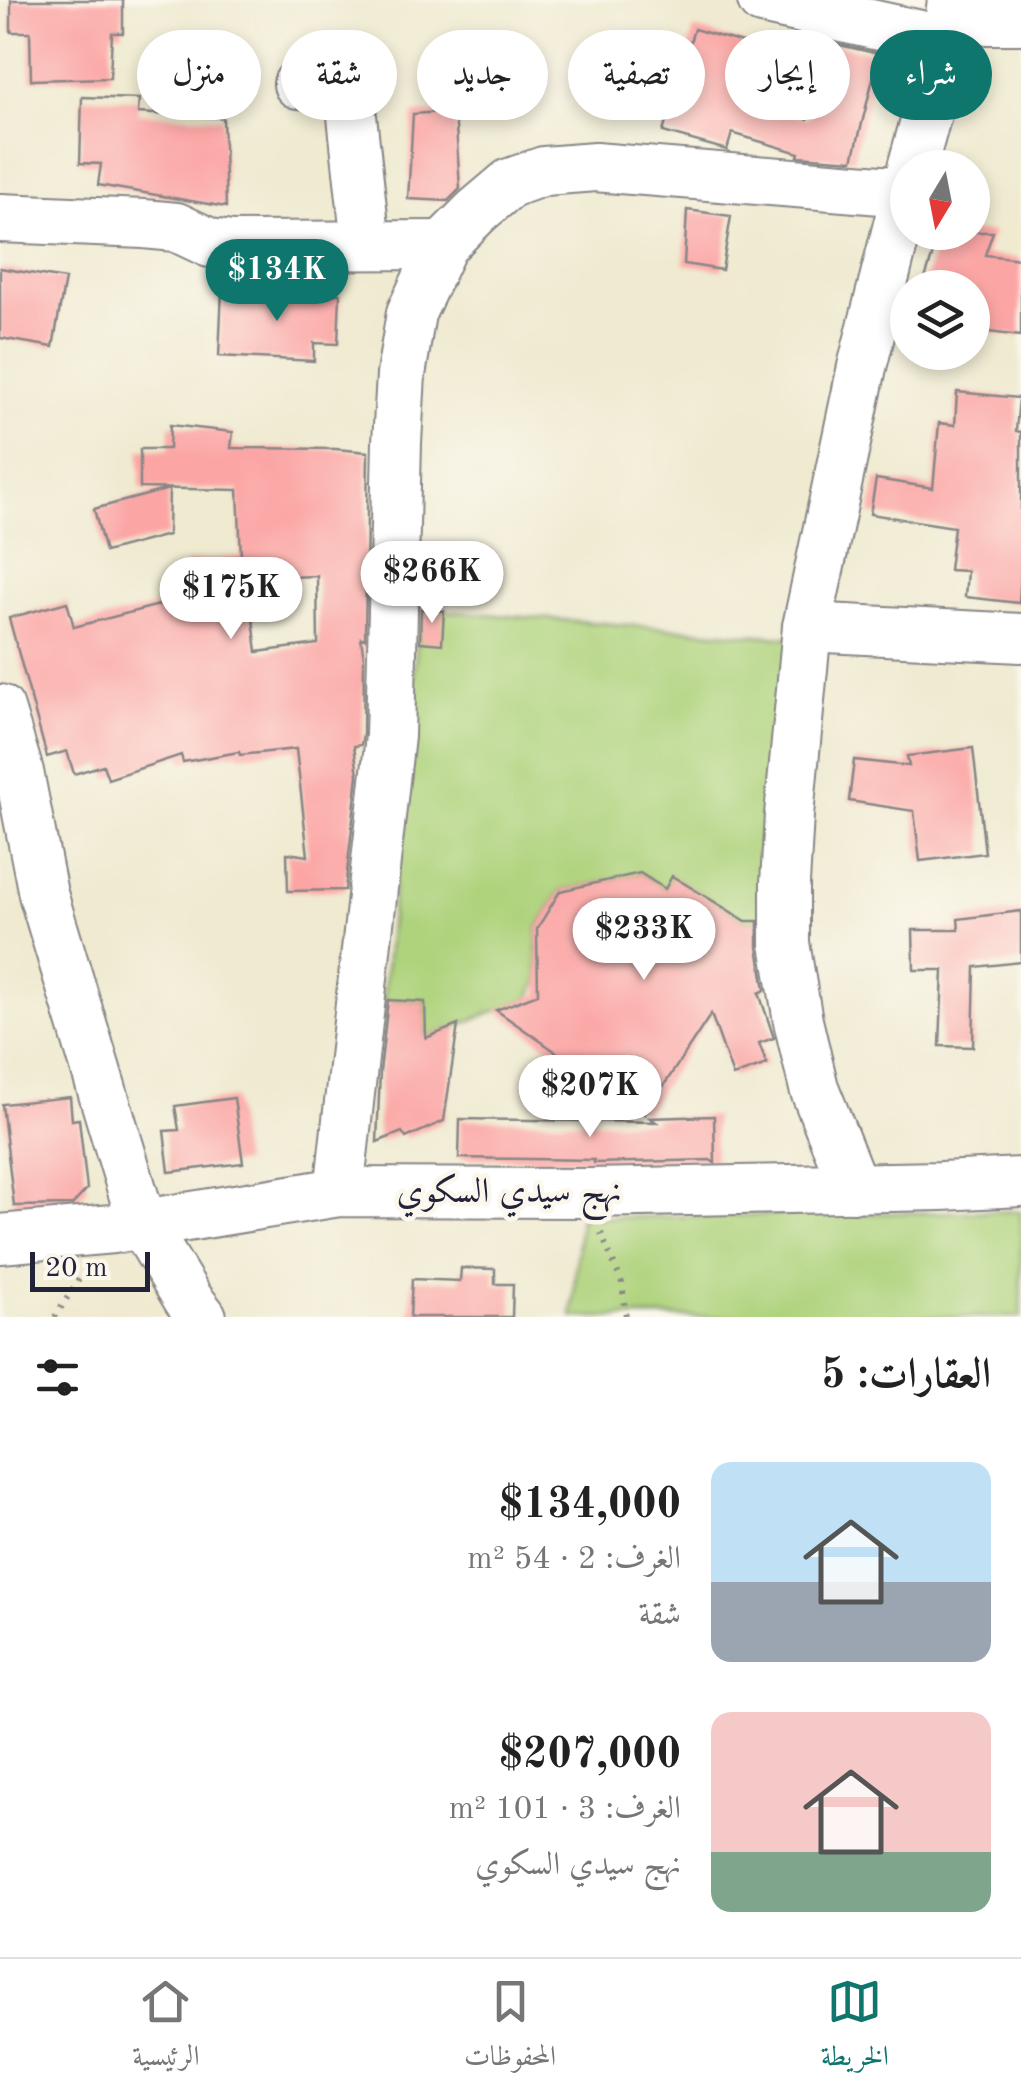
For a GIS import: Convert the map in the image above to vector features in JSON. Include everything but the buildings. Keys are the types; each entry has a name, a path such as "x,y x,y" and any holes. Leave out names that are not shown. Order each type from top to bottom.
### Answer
{"street":[{"path":"762,0 950,20 1021,20"},
{"path":"917,150 950,20"},
{"path":"353,120 366,244"},
{"path":"340,1192 390,736 401,375 411,313 443,245 510,183 544,171 595,167 890,180"},
{"path":"0,218 176,227 210,243 232,246 443,245"},
{"path":"854,1188 814,1088 798,1020 785,943 785,883 807,627 862,366 891,250"},
{"path":"807,627 1021,638"},
{"path":"0,709 19,772 43,894 142,1223 202,1317"},
{"name":"نهج سيدي السكوي","path":"0,1239 113,1229 340,1192 590,1194 1021,1182"}],"path":[{"path":"590,1194 605,1247 622,1283 628,1316"}],"green space":[{"path":"420,609 795,638 768,921 746,921 672,877 665,889 640,873 560,891 537,929 538,981 529,998 426,1038 425,1002 383,1000"},
{"path":"1021,1211 1021,1317 572,1317 580,1218"}]}
